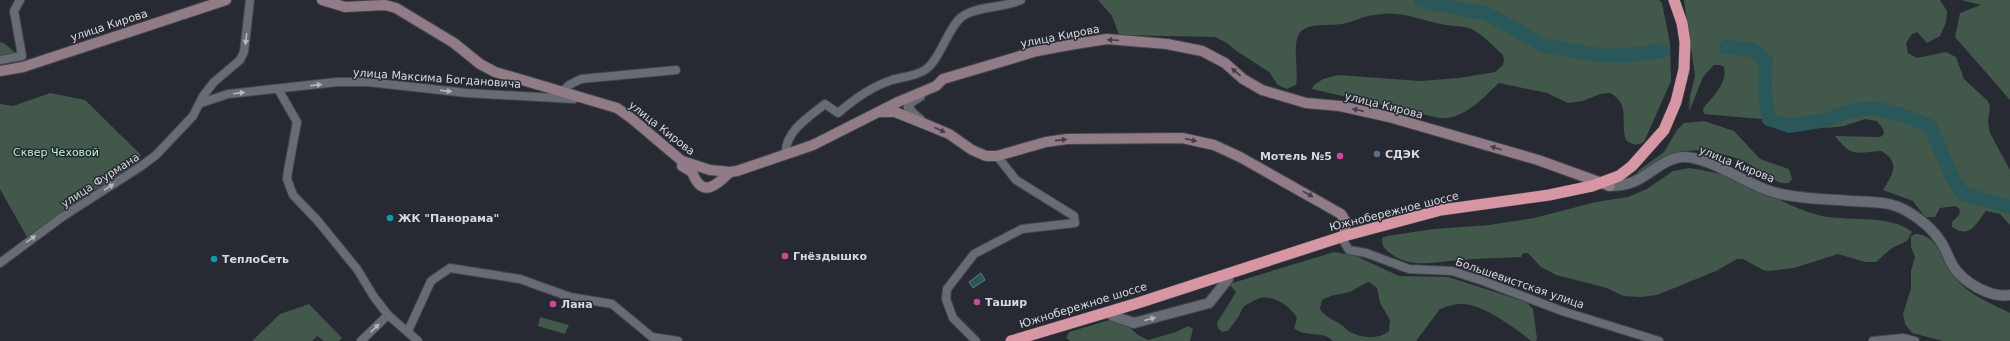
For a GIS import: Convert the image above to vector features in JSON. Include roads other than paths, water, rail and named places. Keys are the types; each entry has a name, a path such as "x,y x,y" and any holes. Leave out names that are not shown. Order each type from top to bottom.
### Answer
{"highway":[{"name":"Южнобережное шоссе","path":"1029,341 1346,242 1441,210 1549,195 1607,185 1648,150 1664,130 1676,102 1684,69 1685,42 1682,23 1674,0"},
{"name":"Южнобережное шоссе","path":"1011,341 1434,216 1546,200 1607,185 1624,178 1652,152 1669,130 1686,82 1689,53 1686,24 1678,0"}],"main road":[{"name":"улица Кирова","path":"0,71 23,67 226,0"},
{"name":"улица Кирова","path":"322,0 345,8 385,5 396,8 454,43 480,64 495,72 617,108 693,169 730,172 813,145 877,112 936,86 943,79 1037,51 1107,39 1167,44 1202,51 1225,63 1243,78 1262,90 1306,103 1340,106 1389,116 1538,160 1607,185"},
{"path":"564,93 615,112 680,166 693,169 695,181 700,185 711,188 730,172"},
{"path":"877,112 895,112 950,134 972,150 986,156 998,156 1046,142 1067,139 1182,138 1214,145 1240,156 1341,214 1346,222 1346,242"}],"street":[{"path":"0,60 22,56 14,11 20,0"},
{"name":"улица Фурмана","path":"0,263 62,217 140,167 156,155 193,116 201,103 203,96 214,82 240,60 244,52 250,0"},
{"path":"786,154 789,139 799,125 825,104 838,113 849,103 891,80 924,70 932,63 962,17 972,12 1008,5 1021,0"},
{"path":"564,93 569,85 580,79 676,70"},
{"name":"улица Максима Богдановича","path":"201,103 228,94 337,82 368,82 468,94 577,99"},
{"path":"925,124 910,112 908,107 910,102 936,86"},
{"path":"278,89 297,122 287,179 293,195 317,220 357,269 374,298 388,315 418,341"},
{"path":"976,341 953,318 948,309 946,299 947,288 974,254 1022,229 1075,223 1074,216 1016,180 998,156"},
{"name":"улица Кирова","path":"1607,185 1620,186 1633,182 1671,160 1683,157 1696,159 1721,168 1775,193 1820,199 1887,203 1905,210 1927,225 1941,242 1954,268 1967,281 1991,294 2010,295"},
{"name":"Большевистская улица","path":"1346,242 1366,253 1408,269 1452,271 1562,311 1659,341"},
{"path":"408,331 431,281 450,268 520,279 570,297 612,304 652,337 678,341"},
{"path":"1113,316 1134,323 1209,303 1228,279"},
{"path":"361,341 388,315"},
{"path":"1873,341 1903,338 1915,341"}],"waterway":[{"path":"1421,0 1459,9 1485,13 1546,46 1604,56 1662,51"},
{"path":"1726,47 1753,50 1766,61 1765,90 1769,119 1790,126 1826,120 1852,111 1873,108 1900,114 1930,126 1952,177 1963,194 2010,207"}],"place":[{"name":"СДЭК","path":"1377,154"},
{"name":"Мотель №5","path":"1340,156"},
{"name":"ЖК \"Панорама\"","path":"390,218"},
{"name":"Гнёздышко","path":"785,256"},
{"name":"ТеплоСеть","path":"214,259"},
{"name":"Ташир","path":"977,302"},
{"name":"Лана","path":"553,304"}],"park label":[{"name":"Сквер Чеховой","path":"56,152"}]}
